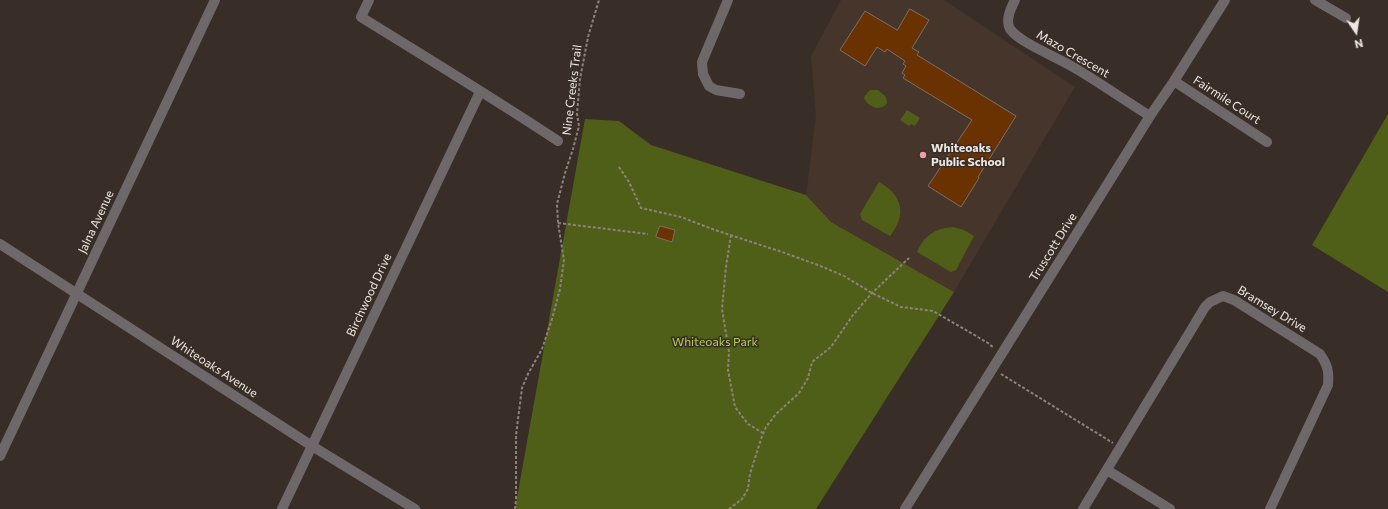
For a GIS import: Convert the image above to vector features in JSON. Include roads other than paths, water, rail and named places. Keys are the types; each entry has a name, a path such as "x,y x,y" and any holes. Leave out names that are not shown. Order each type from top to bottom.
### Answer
{"street":[{"name":"Jalna Avenue","path":"0,456 215,0"},
{"path":"369,0 361,17 480,92 503,104 558,141"},
{"path":"728,0 702,62 703,74 709,86 716,90 740,94"},
{"name":"Mazo Crescent","path":"1015,0 1010,8 1008,17 1010,28 1020,38 1072,66 1150,116"},
{"name":"Truscott Drive","path":"905,509 1150,116 1225,0"},
{"path":"1315,0 1346,18"},
{"name":"Fairmile Court","path":"1174,81 1267,142"},
{"name":"Birchwood Drive","path":"282,509 480,92"},
{"name":"Whiteoaks Avenue","path":"0,244 76,295 312,446 415,509"},
{"name":"Bramsey Drive","path":"1084,509 1205,308 1210,302 1223,296 1234,300 1320,354 1327,365 1329,374 1328,385 1270,509"},
{"path":"1107,470 1170,509"}],"place":[{"name":"Whiteoaks Public School","path":"923,155"}],"park label":[{"name":"Whiteoaks Park","path":"715,342"}]}
